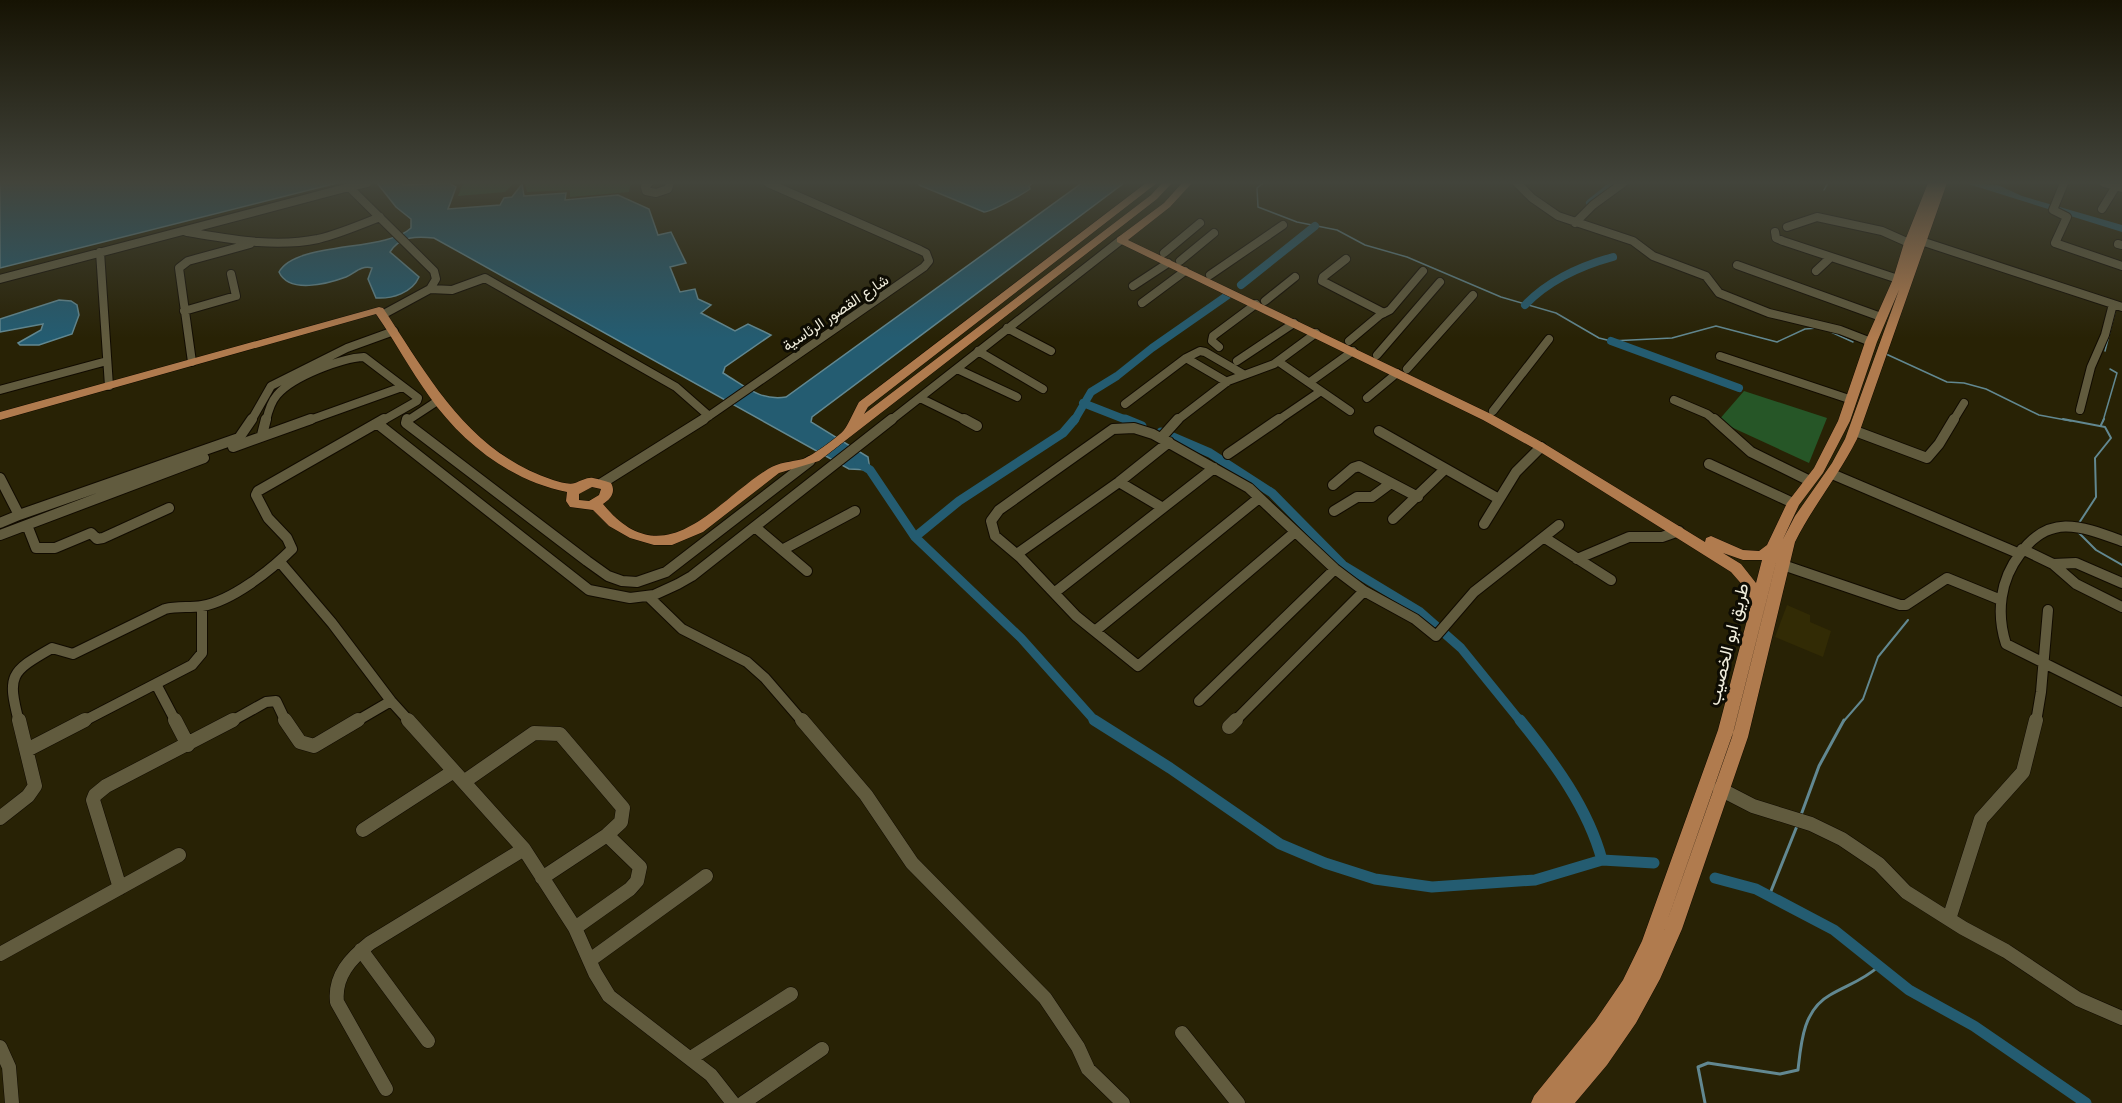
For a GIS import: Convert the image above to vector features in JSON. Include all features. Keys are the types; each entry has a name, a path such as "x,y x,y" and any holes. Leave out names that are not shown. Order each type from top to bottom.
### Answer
{"main road":[{"path":"844,435 863,405 1085,234"},
{"path":"596,504 623,530 650,540 670,541 693,532 778,469 812,460 1104,234"},
{"path":"1129,234 1124,238 1402,371 1541,447 1716,553 1743,574 1755,594 1756,613"},
{"name":"طريق ابو الخصيب","path":"1541,1103 1597,1035 1640,965 1733,734 1793,531 1832,474 1871,342 1918,234"},
{"name":"طريق ابو الخصيب","path":"1563,1103 1615,1037 1654,973 1673,929 1720,789 1756,613 1772,548 1793,503 1855,430 1915,242"},
{"path":"1174,262 1210,275 1294,323 1377,355 1402,371 1493,411 1723,548 1734,553 1755,557 1763,555 1772,548"},
{"path":"384,312 439,400 458,423 506,462 529,477 546,484 576,489"},
{"path":"0,416 192,362 384,312"},
{"path":"0,423 384,312"},
{"path":"586,483 602,483 606,486 607,493 596,504 585,506 575,504 571,497 576,489 586,483"}],"street":[{"path":"0,277 172,234"},
{"path":"200,234 256,242 291,242 316,239 329,234"},
{"path":"398,234 434,271 436,279 430,289"},
{"name":"شارع القصور الرئاسية","path":"711,413 924,267 929,261 926,253 885,234"},
{"path":"1142,303 1192,234"},
{"path":"1133,286 1174,262 1212,234"},
{"path":"1210,275 1269,234"},
{"path":"1614,234 1633,241 1653,256 1700,273 1710,280 1719,293 1769,313 1840,330 1871,342"},
{"path":"1775,234 1776,238 1783,241 1898,279"},
{"path":"1892,234 2118,305 2091,366 2080,410"},
{"path":"2059,234 2055,243 2058,246 2122,266"},
{"path":"378,424 589,590 612,598 650,598 692,576 1124,238"},
{"path":"192,362 178,272 182,265 256,242"},
{"path":"100,252 109,386"},
{"path":"1816,272 1831,257"},
{"path":"1346,259 1323,277 1323,281 1384,313"},
{"path":"1737,265 1881,317"},
{"path":"1310,382 1390,310 1423,271"},
{"path":"184,311 236,296 231,274"},
{"path":"1219,347 1212,341 1213,336 1295,277"},
{"path":"384,312 430,289 452,290 480,278 486,278 676,387 711,413 602,483"},
{"path":"1377,355 1440,282"},
{"path":"1366,398 1402,371 1473,295"},
{"path":"1237,361 1294,323"},
{"path":"1007,328 1050,351"},
{"path":"0,523 238,438 247,430 264,393 271,386 347,348 394,331"},
{"path":"1017,555 1119,482 1164,437 1227,382 1279,362 1316,333"},
{"path":"1493,411 1549,339"},
{"path":"978,351 1043,389"},
{"path":"1125,404 1186,358 1200,351 1206,352 1243,374"},
{"path":"1719,356 1852,400"},
{"path":"0,818 28,796 35,786 11,690 14,676 26,663 52,648 73,654 178,605 202,607 221,600 280,562 292,549 287,538 268,518 256,495 258,491 378,424 417,401 418,398 364,357 344,359 279,392 270,406 262,435"},
{"path":"1186,358 1227,382"},
{"path":"0,390 107,361"},
{"path":"1279,362 1350,411"},
{"path":"957,369 1017,397"},
{"path":"0,535 262,435 402,387"},
{"path":"1228,454 1321,391"},
{"path":"920,398 977,426"},
{"path":"439,400 407,419 406,423 587,561 608,576 622,581 637,582 666,572 812,460"},
{"path":"1674,400 1707,414 1729,430 1751,452 1810,481"},
{"path":"1855,430 1927,458 1939,444 1964,403"},
{"path":"1295,532 1138,666 1095,631 995,536 991,521 999,510 1113,429 1134,428 1164,437 1249,488 1335,569 1364,591 1415,619 1436,636 1474,592 1545,538 1558,525"},
{"path":"1379,431 1444,470 1499,499"},
{"path":"1484,524 1516,472 1541,447"},
{"path":"1708,464 1793,503"},
{"path":"1333,485 1357,466 1418,496"},
{"path":"1054,593 1214,468"},
{"path":"1393,519 1444,470"},
{"path":"1832,474 2053,564 2076,563 2122,583"},
{"path":"0,478 20,515"},
{"path":"1119,482 1163,508"},
{"path":"1334,511 1357,497 1372,497 1391,483"},
{"path":"1095,631 1259,498"},
{"path":"27,525 36,548 55,548 91,533 97,539 103,538 169,508"},
{"path":"782,550 855,511"},
{"path":"2122,541 2090,529 2066,525 2044,529 2021,551 2005,575 2001,600 2004,642 2045,665 2122,702"},
{"path":"755,527 807,571"},
{"path":"1577,559 1629,537 1662,537 1679,531"},
{"path":"1545,538 1611,580"},
{"path":"280,562 332,623 391,701 524,849 575,928 601,985 614,1000 711,1075 733,1103"},
{"path":"2053,564 2079,587 2122,607"},
{"path":"1783,565 1900,605 1906,605 1947,578 2001,600"},
{"path":"1198,701 1335,569"},
{"path":"1229,726 1364,591"},
{"path":"650,598 682,629 700,640 739,657 765,678 866,795 912,863 1045,998 1078,1047 1088,1069 1123,1103"},
{"path":"27,750 199,660 202,653 202,607"},
{"path":"1949,919 1981,819 2023,772 2034,734 2045,665 2048,610"},
{"path":"156,684 188,745"},
{"path":"120,888 93,800 95,795 106,786 271,700 276,701 298,743 306,747 314,746 391,701"},
{"path":"465,781 534,733 560,734 623,808 621,822 607,835 543,878"},
{"path":"363,830 454,771"},
{"path":"1720,789 1754,806 1811,824 1842,839 1879,864 1906,892 2006,951 2078,999 2122,1018"},
{"path":"575,928 630,889 637,881 640,867 607,835"},
{"path":"386,1089 337,1002 336,993 341,975 361,950 524,849"},
{"path":"0,954 179,855"},
{"path":"590,960 706,876"},
{"path":"361,950 428,1041"},
{"path":"691,1058 790,993"},
{"path":"1182,1032 1238,1103"},
{"path":"0,1047 9,1067 12,1103"},
{"path":"743,1103 822,1049"}],"shaded area":[{"path":"1787,605 1810,615 1810,622 1831,631 1823,657 1775,637"}],"green space":[{"path":"1744,391 1827,418 1809,463 1718,421"}],"water":[{"path":"0,234 133,234 0,268"},
{"path":"672,234 686,263 670,267 680,292 695,289 698,299 711,305 701,313 735,331 748,324 771,335 725,367 723,373 760,395 776,398 786,397 1011,234 1055,234 812,417 811,422 868,457 870,470 849,469 434,238 415,237 404,240 390,252 419,277 407,291 395,296 376,298 368,279 372,268 368,267 361,268 346,277 309,285 291,283 279,272 289,262 303,255 399,236"},
{"path":"59,300 71,301 77,305 79,315 72,334 39,345 20,345 18,343 41,330 43,324 0,332 0,319"}],"waterway":[{"path":"1241,285 1304,234"},
{"path":"1345,234 1365,245 1407,257 1501,297 1556,313 1599,338 1611,341 1672,338 1716,326 1777,342 1805,329 1817,328"},
{"path":"1525,305 1555,281 1613,257"},
{"path":"1084,403 1091,392 1117,376 1152,348 1228,295"},
{"path":"2105,351 2116,308"},
{"path":"1831,332 1853,342"},
{"path":"1611,341 1739,388"},
{"path":"1886,354 1947,382 1964,383 1986,389 2039,415 2071,421"},
{"path":"2103,421 2117,373 2110,369"},
{"path":"1074,421 1084,403"},
{"path":"1084,403 1129,421"},
{"path":"915,537 959,501 1063,433 1075,419"},
{"path":"1125,419 1142,426"},
{"path":"2063,419 2105,427 2111,438 2095,458 2096,497 2079,523"},
{"path":"2101,425 2103,421"},
{"path":"1161,432 1210,453 1272,493 1343,565 1419,611 1461,648 1521,722"},
{"path":"859,463 870,470 915,537"},
{"path":"2077,531 2096,550 2122,565"},
{"path":"915,537 1021,638 1094,720"},
{"path":"1843,722 1863,699 1878,657 1908,620"},
{"path":"1094,720 1170,768 1280,844 1325,863 1375,879 1432,887 1535,880 1602,860"},
{"path":"1520,720 1557,769 1579,804 1602,860"},
{"path":"1801,815 1819,766 1844,720"},
{"path":"1769,896 1797,826"},
{"path":"1602,860 1654,863"},
{"path":"1715,878 1756,889 1834,930 1909,990 1974,1026 2086,1103"},
{"path":"1705,1103 1698,1067 1708,1063 1780,1074 1798,1070 1805,1028 1814,1009 1830,995 1861,979 1879,966"}]}
